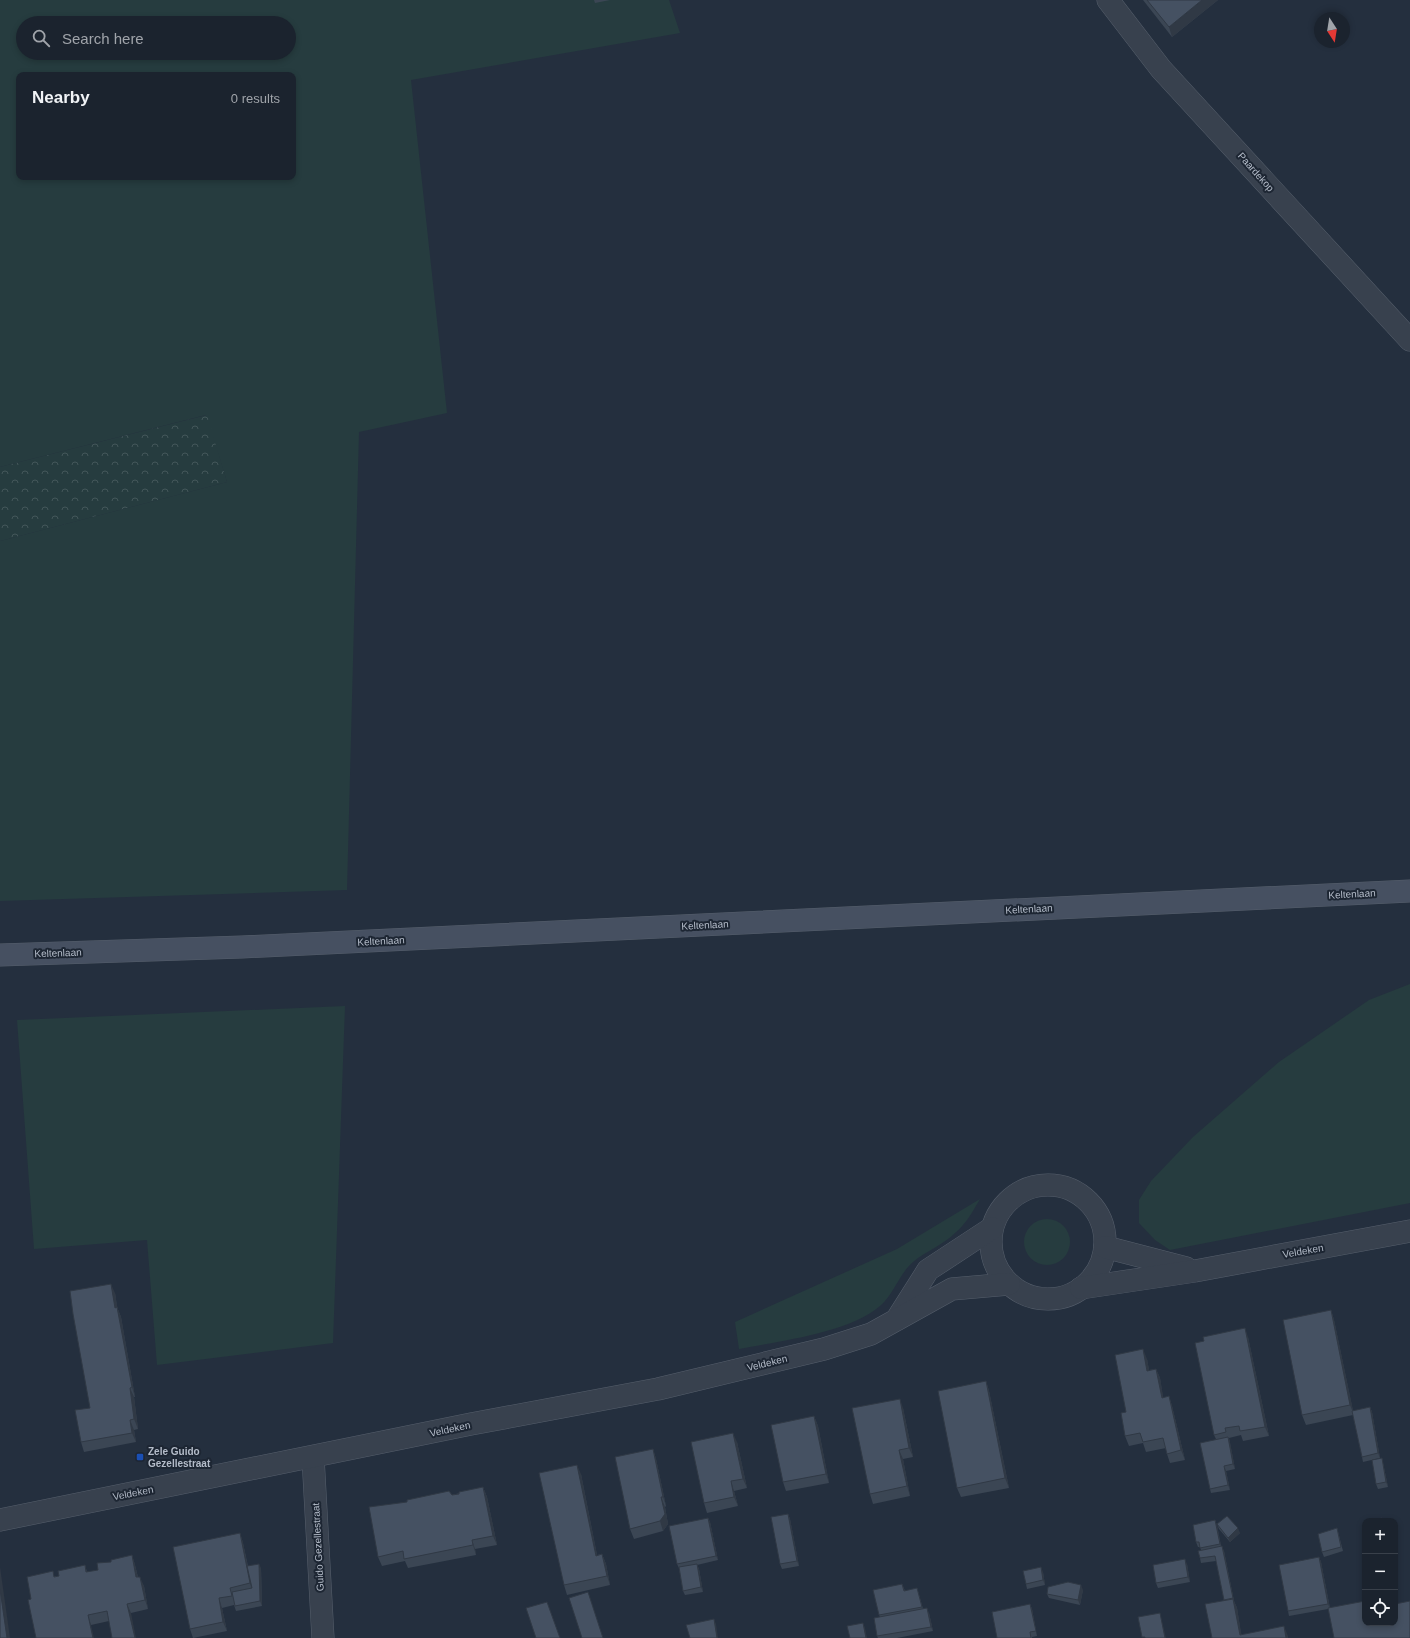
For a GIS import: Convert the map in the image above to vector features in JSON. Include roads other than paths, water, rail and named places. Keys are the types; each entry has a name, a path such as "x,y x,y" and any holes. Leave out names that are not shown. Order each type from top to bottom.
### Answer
{"main road":[{"name":"Keltenlaan","path":"0,955 242,947 1410,891"}],"street":[{"name":"Paardekop","path":"1108,0 1161,69 1410,340"},
{"name":"Veldeken","path":"1081,1288 1088,1282 1098,1268 1105,1247 1101,1220 1095,1209 1077,1192 1058,1185 1045,1185 1022,1191 1012,1197 1001,1209 992,1228 990,1246 994,1263 1009,1284 1018,1290 1040,1298 1051,1299 1063,1296 1081,1288 1195,1271 1410,1231"},
{"name":"Veldeken","path":"895,1321 928,1270 992,1228"},
{"name":"Veldeken","path":"1105,1247 1195,1271"},
{"name":"Veldeken","path":"0,1520 472,1424 658,1389 824,1349 871,1334 952,1289 1009,1284"},
{"name":"Guido Gezellestraat","path":"313,1457 323,1638"}],"place":[{"name":"Zele Guido Gezellestraat","path":"140,1457"}]}
